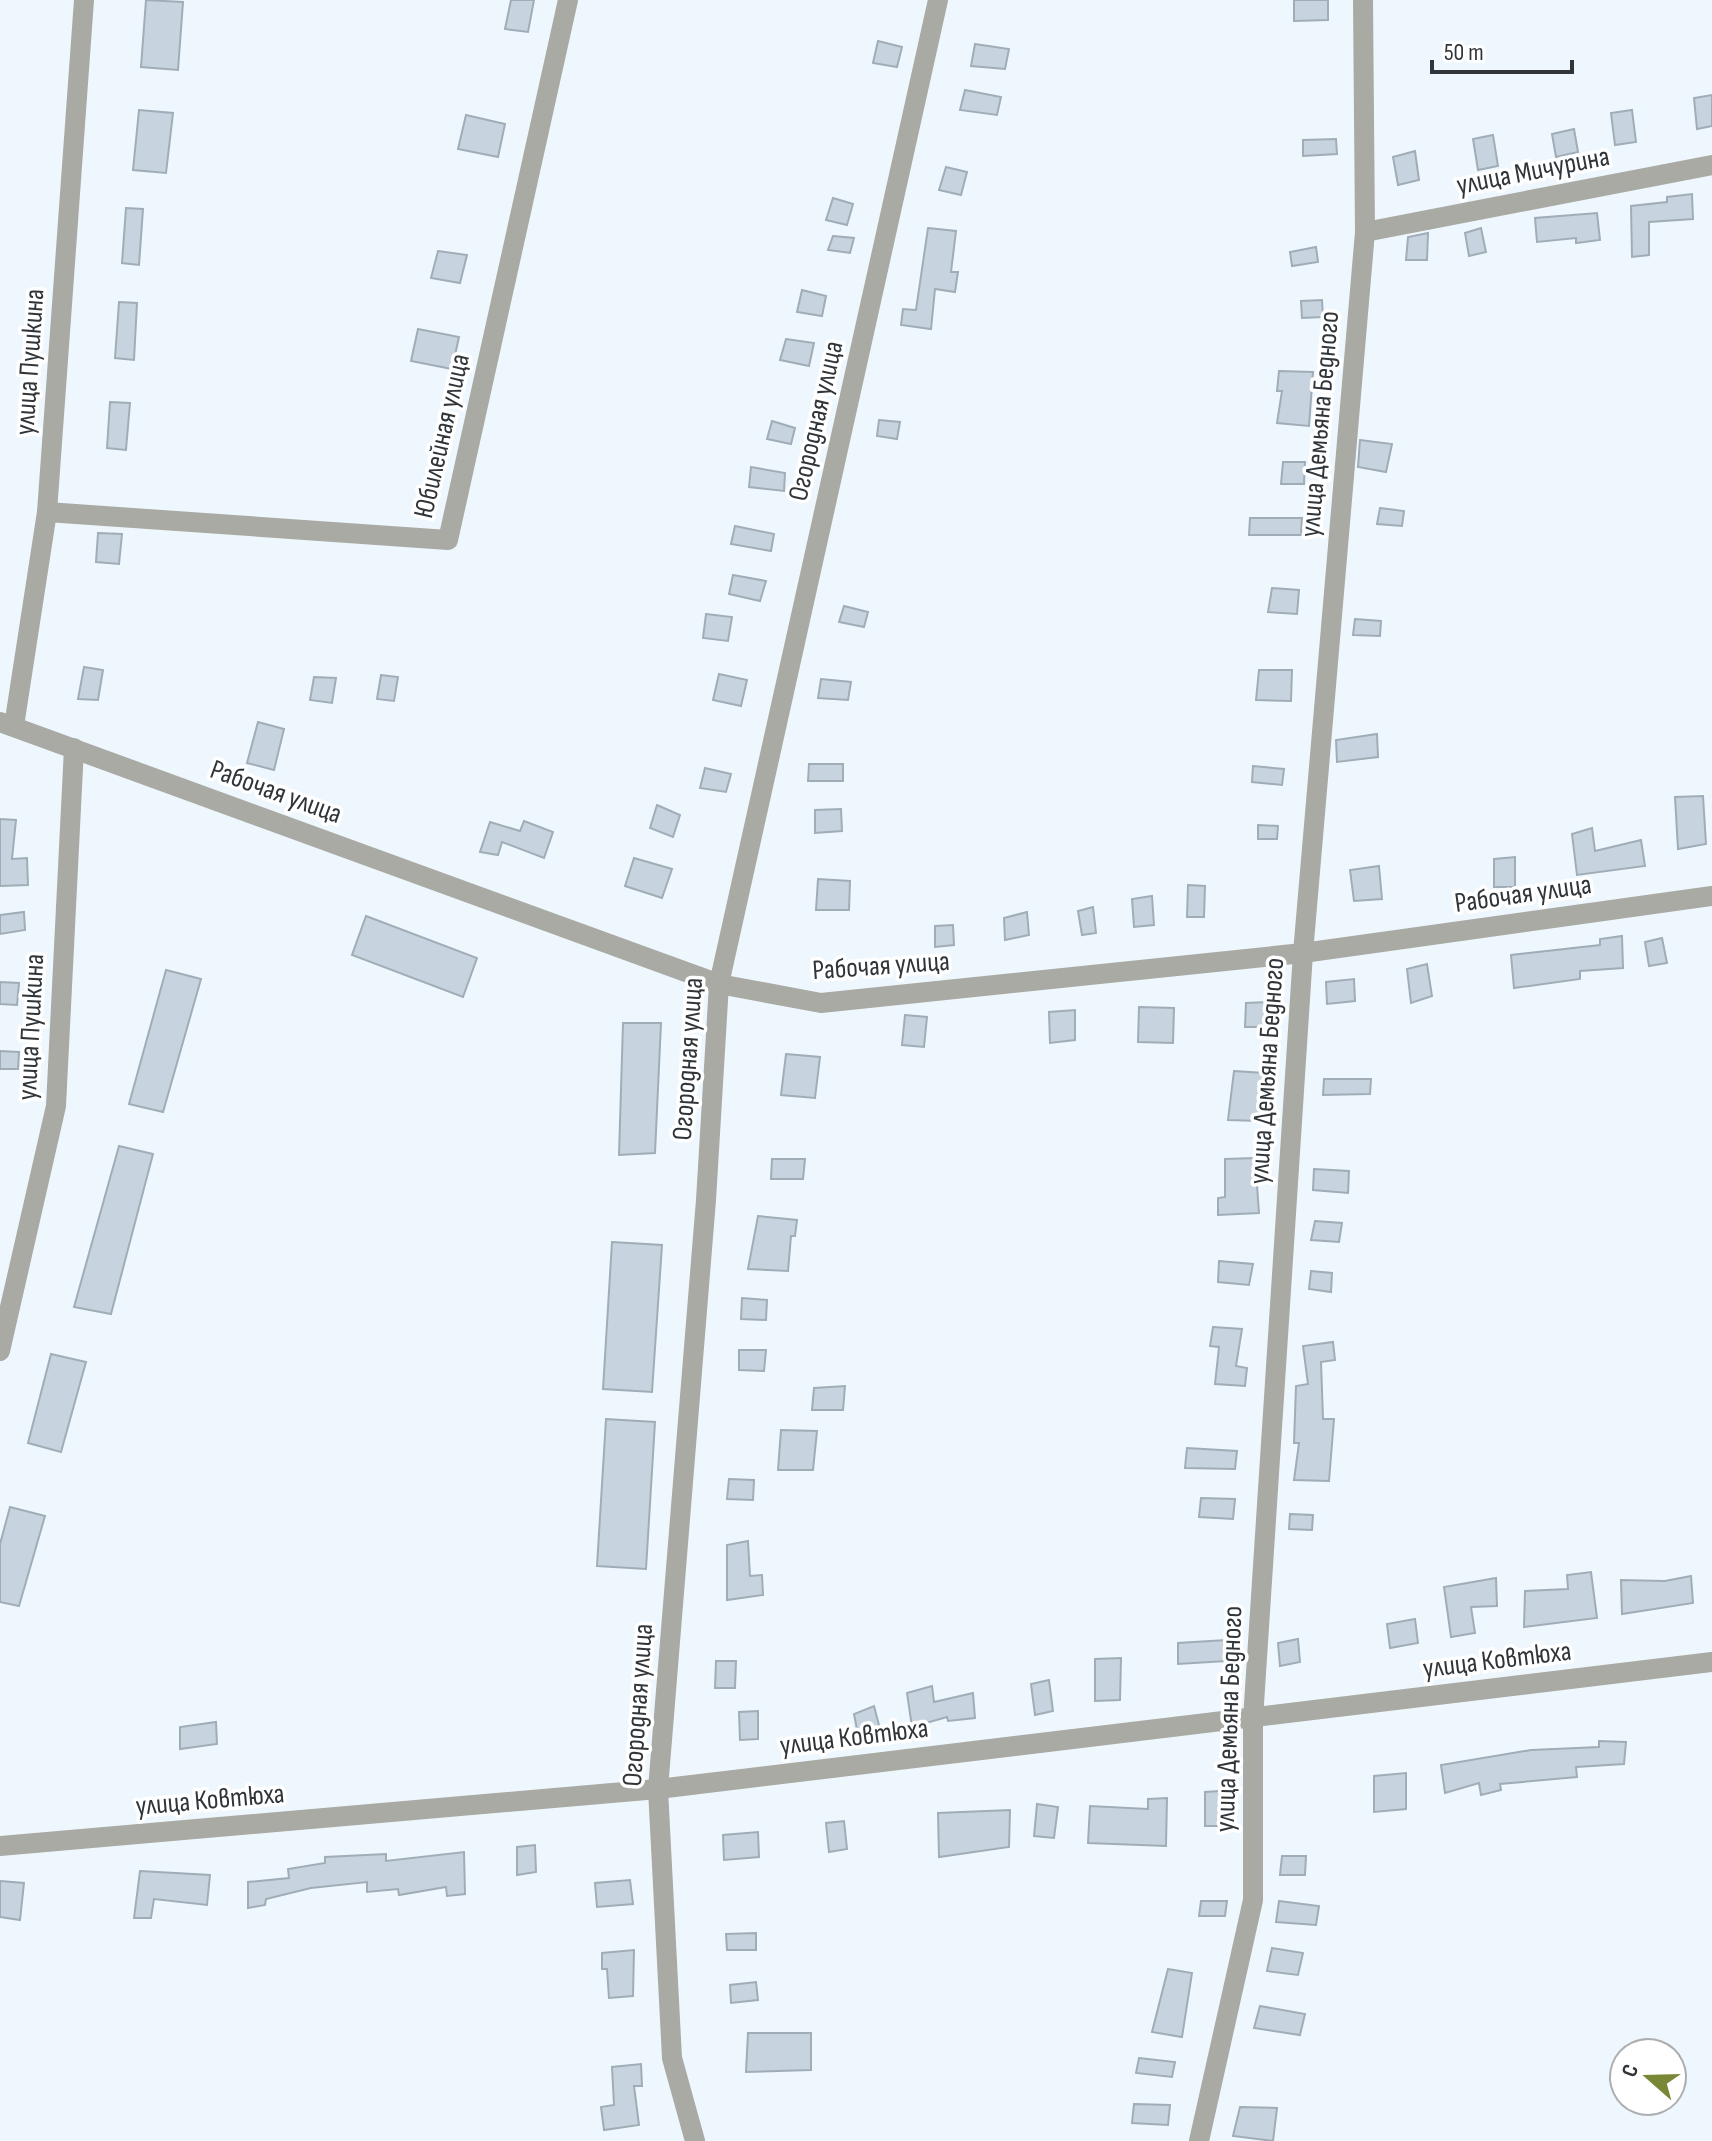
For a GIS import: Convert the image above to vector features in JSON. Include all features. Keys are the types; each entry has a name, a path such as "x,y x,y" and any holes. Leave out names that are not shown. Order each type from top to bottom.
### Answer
{"street":[{"name":"улица Пушкина","path":"7,724 47,512 84,0"},
{"name":"Юбилейная улица","path":"47,512 448,540 568,0"},
{"name":"Огородная улица","path":"695,2141 672,2058 658,1789 706,1200 719,984 938,0"},
{"name":"улица Демьяна Бедного","path":"1199,2141 1253,1900 1253,1719 1303,953 1365,232 1363,0"},
{"name":"улица Мичурина","path":"1365,232 1712,165"},
{"name":"Рабочая улица","path":"7,724 719,984 821,1003 1303,953 1712,896"},
{"name":"улица Пушкина","path":"0,1351 56,1106 74,748"},
{"name":"улица Ковтюха","path":"0,1846 658,1789 1712,1662"}],"building":[{"path":"146,0 183,2 178,70 141,67"},
{"path":"511,0 534,0 528,32 505,29"},
{"path":"1294,0 1328,0 1328,20 1294,21"},
{"path":"878,41 902,47 897,67 873,63"},
{"path":"975,44 1009,49 1005,69 971,66"},
{"path":"965,90 1001,97 997,115 960,110"},
{"path":"1712,95 1712,126 1697,129 1694,98"},
{"path":"139,110 173,113 166,173 133,170"},
{"path":"1632,110 1636,142 1615,145 1611,113"},
{"path":"466,115 505,124 498,157 458,149"},
{"path":"1574,129 1578,152 1556,157 1552,134"},
{"path":"1493,135 1498,166 1478,170 1473,139"},
{"path":"1336,139 1337,154 1303,156 1303,140"},
{"path":"1415,151 1419,180 1398,185 1393,157"},
{"path":"946,167 967,172 961,195 939,190"},
{"path":"1692,194 1693,219 1649,222 1649,255 1632,257 1631,206 1667,202 1667,197"},
{"path":"833,198 853,204 847,225 826,220"},
{"path":"126,208 143,209 139,265 122,263"},
{"path":"1597,213 1600,240 1576,243 1576,238 1537,242 1535,218"},
{"path":"928,228 956,231 951,272 958,272 955,292 935,289 931,329 901,325 903,309 916,310"},
{"path":"1481,228 1486,252 1469,256 1465,233"},
{"path":"1428,233 1427,260 1406,260 1408,237"},
{"path":"833,236 854,238 850,253 828,250"},
{"path":"1316,247 1318,262 1292,266 1290,252"},
{"path":"438,251 467,255 460,283 431,278"},
{"path":"802,290 826,296 822,316 797,312"},
{"path":"1322,300 1323,317 1302,318 1301,301"},
{"path":"119,302 137,303 134,360 115,358"},
{"path":"418,329 459,337 452,369 411,361"},
{"path":"786,339 814,343 809,366 780,360"},
{"path":"1279,371 1313,372 1309,426 1277,423 1282,391 1277,391"},
{"path":"110,402 130,403 126,450 107,448"},
{"path":"879,420 900,422 897,439 877,436"},
{"path":"772,421 795,428 791,444 767,439"},
{"path":"1360,440 1392,444 1386,472 1358,467"},
{"path":"1283,462 1305,462 1304,484 1281,484"},
{"path":"751,467 785,473 784,491 749,487"},
{"path":"1380,508 1404,511 1402,526 1377,524"},
{"path":"1250,518 1302,518 1301,535 1249,535"},
{"path":"735,526 774,534 771,551 731,544"},
{"path":"98,533 122,534 119,564 96,562"},
{"path":"733,575 766,581 760,601 729,594"},
{"path":"1272,588 1299,590 1297,614 1268,612"},
{"path":"844,606 868,612 864,627 839,622"},
{"path":"706,614 732,617 728,641 703,638"},
{"path":"1355,619 1381,621 1380,636 1353,635"},
{"path":"84,667 103,670 98,700 78,699"},
{"path":"1259,670 1292,670 1291,701 1256,700"},
{"path":"719,674 747,680 741,706 713,700"},
{"path":"381,675 398,677 394,701 377,699"},
{"path":"314,677 336,678 332,703 310,700"},
{"path":"821,679 851,682 848,700 818,698"},
{"path":"258,722 284,729 274,770 247,763"},
{"path":"1377,734 1378,757 1337,762 1336,740"},
{"path":"809,764 843,764 843,781 808,781"},
{"path":"1253,766 1284,769 1282,785 1252,782"},
{"path":"705,768 731,774 726,792 700,788"},
{"path":"1703,796 1706,844 1678,849 1675,797"},
{"path":"657,805 680,815 673,837 650,828"},
{"path":"841,809 842,831 815,833 815,810"},
{"path":"0,819 16,820 12,859 27,858 28,885 0,886"},
{"path":"524,821 553,832 544,858 502,842 498,855 480,852 490,822 520,831"},
{"path":"1258,825 1278,826 1277,839 1258,839"},
{"path":"1592,828 1595,851 1641,840 1645,866 1577,875 1572,834"},
{"path":"1515,857 1515,887 1494,887 1494,859"},
{"path":"634,858 672,869 662,898 625,886"},
{"path":"1379,866 1382,899 1354,901 1350,870"},
{"path":"818,879 850,881 849,910 816,910"},
{"path":"1188,885 1205,886 1204,917 1187,917"},
{"path":"1152,896 1154,925 1134,927 1132,899"},
{"path":"1093,907 1096,933 1082,935 1078,911"},
{"path":"24,912 25,930 0,934 0,915"},
{"path":"1027,912 1029,935 1005,940 1004,918"},
{"path":"366,916 477,958 463,997 352,955"},
{"path":"953,925 954,945 935,947 935,926"},
{"path":"1622,936 1623,968 1580,971 1580,979 1514,988 1511,955 1600,945 1600,939"},
{"path":"1662,938 1667,963 1649,966 1645,942"},
{"path":"1427,964 1432,996 1411,1003 1407,969"},
{"path":"166,970 201,979 163,1112 129,1104"},
{"path":"1354,979 1355,1001 1327,1004 1326,982"},
{"path":"0,982 19,983 17,1005 0,1004"},
{"path":"1268,1002 1267,1027 1245,1027 1246,1003"},
{"path":"1139,1007 1174,1008 1173,1043 1138,1042"},
{"path":"1075,1010 1075,1040 1050,1043 1049,1012"},
{"path":"905,1015 927,1017 924,1047 902,1045"},
{"path":"623,1023 661,1023 655,1153 619,1155"},
{"path":"0,1051 19,1052 18,1069 0,1069"},
{"path":"786,1054 820,1057 815,1098 781,1095"},
{"path":"1234,1071 1264,1073 1259,1121 1228,1120"},
{"path":"1324,1079 1371,1079 1370,1094 1323,1095"},
{"path":"119,1146 153,1154 111,1314 74,1307"},
{"path":"1255,1158 1259,1213 1218,1215 1218,1198 1225,1197 1225,1159"},
{"path":"772,1159 805,1159 803,1179 771,1179"},
{"path":"1314,1169 1349,1171 1348,1193 1313,1190"},
{"path":"758,1216 797,1220 795,1236 791,1236 788,1271 748,1269"},
{"path":"1315,1221 1342,1223 1339,1242 1311,1240"},
{"path":"612,1242 662,1245 652,1392 603,1389"},
{"path":"1219,1261 1253,1264 1249,1285 1218,1282"},
{"path":"1311,1271 1332,1273 1331,1292 1309,1289"},
{"path":"742,1298 767,1300 766,1320 741,1319"},
{"path":"1213,1327 1242,1329 1236,1366 1247,1368 1245,1386 1215,1384 1219,1347 1210,1346"},
{"path":"1333,1342 1335,1360 1321,1362 1323,1419 1334,1419 1329,1481 1294,1480 1299,1443 1294,1443 1296,1386 1308,1384 1303,1346"},
{"path":"739,1350 766,1350 764,1371 739,1370"},
{"path":"51,1354 86,1362 61,1452 28,1443"},
{"path":"845,1386 843,1410 812,1410 814,1388"},
{"path":"606,1419 655,1422 646,1569 597,1566"},
{"path":"781,1430 817,1431 813,1470 778,1470"},
{"path":"1187,1448 1237,1451 1235,1469 1185,1468"},
{"path":"729,1479 754,1480 753,1500 727,1499"},
{"path":"1201,1498 1235,1499 1233,1519 1199,1517"},
{"path":"10,1507 45,1516 19,1606 0,1602 0,1544"},
{"path":"1290,1514 1313,1515 1312,1530 1289,1529"},
{"path":"748,1541 750,1576 762,1575 763,1595 727,1600 727,1545"},
{"path":"1591,1572 1597,1618 1524,1627 1525,1591 1568,1589 1567,1575"},
{"path":"1691,1576 1693,1603 1622,1614 1621,1580 1665,1581"},
{"path":"1496,1578 1497,1606 1471,1607 1475,1633 1451,1637 1444,1587"},
{"path":"1415,1619 1418,1643 1390,1648 1387,1624"},
{"path":"1298,1639 1300,1662 1280,1666 1278,1643"},
{"path":"1226,1640 1226,1661 1178,1664 1178,1643"},
{"path":"1121,1658 1120,1700 1095,1701 1095,1659"},
{"path":"716,1661 736,1661 735,1688 715,1688"},
{"path":"1049,1680 1053,1711 1035,1715 1031,1684"},
{"path":"932,1686 934,1702 973,1693 975,1718 948,1721 947,1717 912,1727 907,1693"},
{"path":"874,1706 880,1729 858,1735 854,1714"},
{"path":"758,1711 758,1739 740,1740 739,1712"},
{"path":"216,1722 217,1744 180,1749 180,1727"},
{"path":"1599,1741 1626,1742 1624,1764 1576,1767 1577,1777 1500,1784 1501,1790 1481,1795 1479,1783 1445,1793 1441,1765 1531,1750 1599,1747"},
{"path":"1406,1773 1406,1809 1374,1812 1374,1776"},
{"path":"1235,1790 1234,1826 1205,1826 1205,1792"},
{"path":"1167,1798 1166,1846 1088,1843 1090,1806 1148,1809 1148,1799"},
{"path":"1037,1804 1058,1807 1054,1838 1034,1836"},
{"path":"1010,1810 1009,1847 939,1857 938,1813"},
{"path":"844,1821 847,1849 829,1852 826,1823"},
{"path":"758,1832 759,1857 724,1860 723,1835"},
{"path":"535,1845 536,1872 517,1875 517,1847"},
{"path":"464,1852 465,1894 447,1896 446,1887 399,1895 398,1889 367,1892 367,1882 311,1888 266,1899 265,1905 248,1908 248,1882 289,1878 288,1869 325,1863 325,1857 386,1854 386,1861"},
{"path":"1282,1856 1306,1856 1305,1875 1280,1875"},
{"path":"140,1871 210,1875 207,1905 154,1899 151,1918 134,1918"},
{"path":"630,1880 633,1904 597,1907 595,1883"},
{"path":"0,1881 24,1883 20,1920 0,1917"},
{"path":"1201,1901 1227,1901 1225,1916 1199,1916"},
{"path":"1279,1901 1319,1906 1316,1925 1276,1922"},
{"path":"756,1933 756,1950 727,1950 726,1934"},
{"path":"1272,1948 1303,1953 1298,1975 1267,1971"},
{"path":"634,1950 633,1996 609,1998 607,1969 602,1969 602,1953"},
{"path":"1168,1969 1192,1973 1182,2037 1152,2032"},
{"path":"756,1982 758,2000 731,2003 730,1985"},
{"path":"1260,2006 1305,2014 1300,2035 1254,2028"},
{"path":"748,2033 811,2033 811,2070 746,2072"},
{"path":"1139,2058 1175,2062 1172,2077 1136,2073"},
{"path":"641,2064 642,2086 634,2086 639,2125 604,2130 601,2107 614,2105 612,2067"},
{"path":"1134,2104 1170,2105 1168,2125 1132,2123"},
{"path":"1240,2107 1277,2108 1273,2141 1233,2136"}]}
